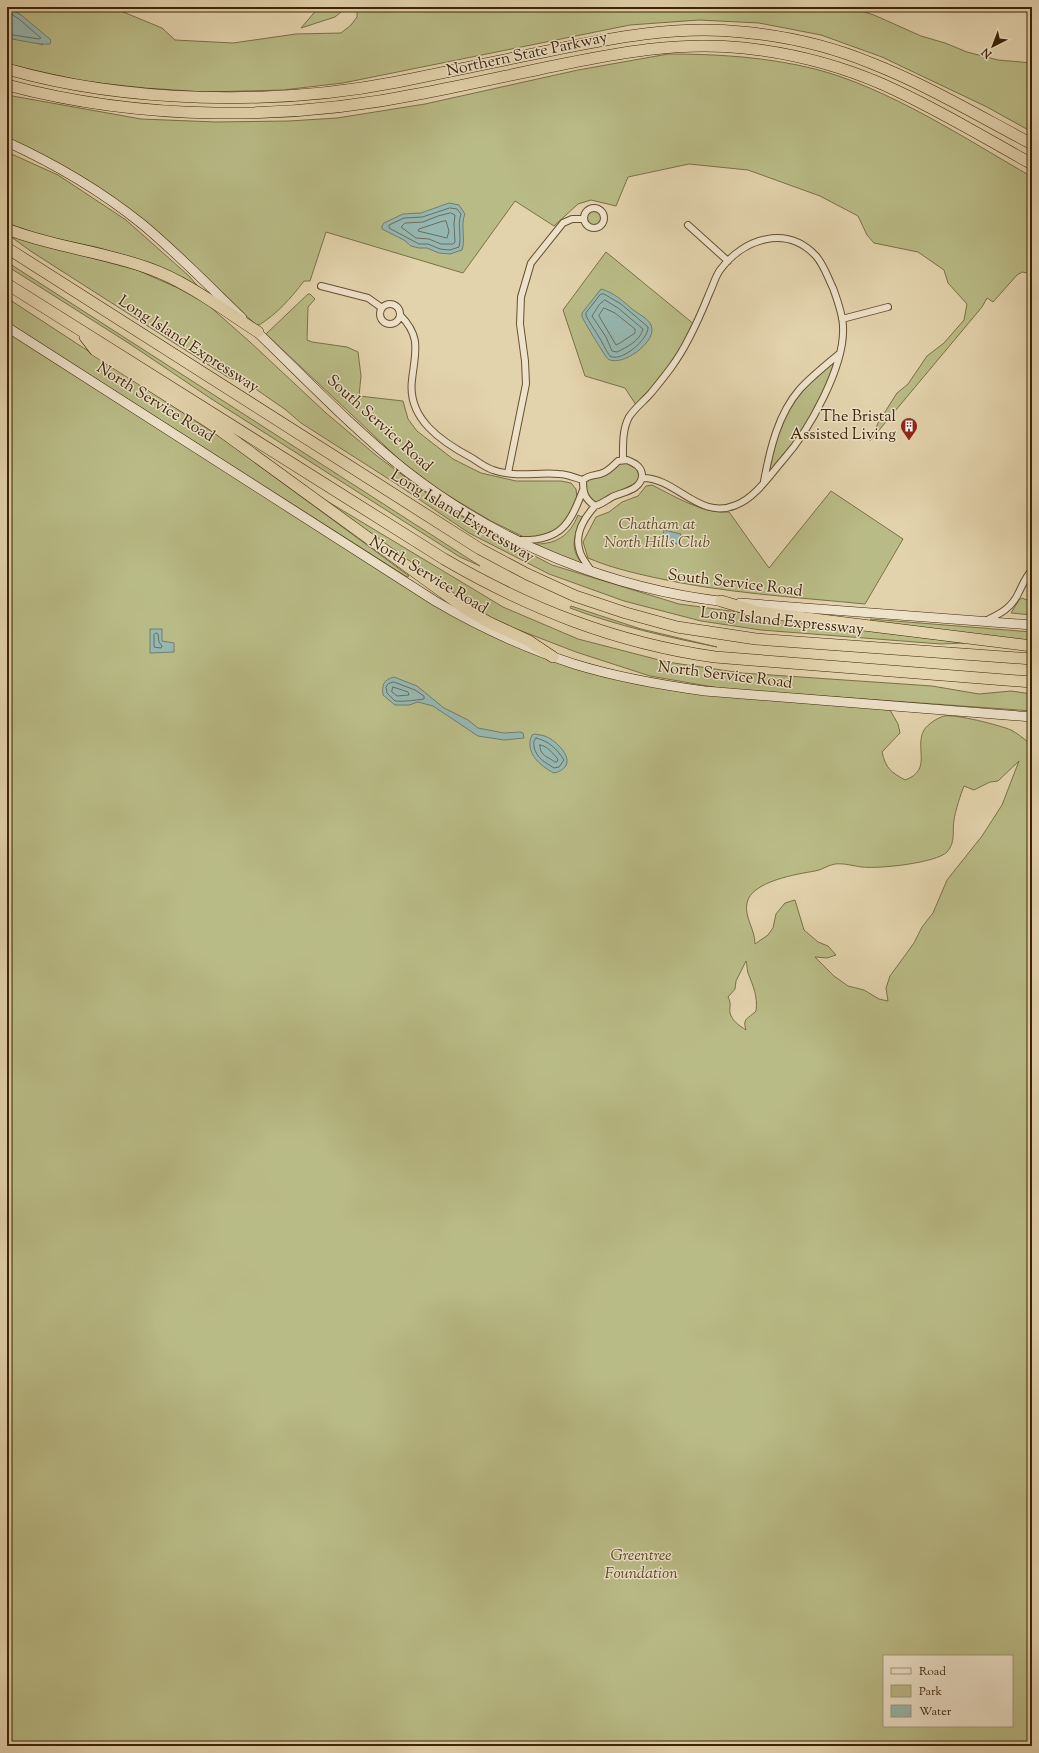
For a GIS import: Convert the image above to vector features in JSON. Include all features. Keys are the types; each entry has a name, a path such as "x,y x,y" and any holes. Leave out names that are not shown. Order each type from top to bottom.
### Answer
{"highway":[{"name":"Northern State Parkway","path":"7,69 74,84 128,92 206,97 286,95 338,91 393,83 630,35 675,30 729,31 768,35 808,42 863,60 919,84 1032,144"},
{"name":"Northern State Parkway","path":"7,85 56,97 134,109 214,113 268,112 347,106 401,98 635,50 688,46 742,47 807,58 870,79 906,95 1032,164"},
{"path":"7,229 32,238 115,258 158,272 199,293 258,332"},
{"name":"Long Island Expressway","path":"7,248 458,536 527,574 575,596 652,620 730,636 1032,659"},
{"path":"7,284 444,559 490,585 562,618 637,642 715,657 1032,682"},
{"path":"80,330 95,350 215,427 466,609 488,622 529,641 553,656"},
{"path":"721,601 758,612 1032,646"}],"main road":[{"name":"South Service Road","path":"7,142 63,171 125,212 181,259 364,434 405,469 459,508 517,540 591,572 669,593 721,601 1032,625"},
{"name":"North Service Road","path":"7,327 435,602 491,631 553,656 618,675 673,687 711,692 1032,717"}],"street":[{"path":"508,472 526,384 520,324 521,297 531,264 563,223 572,219 584,218"},
{"path":"688,225 728,261"},
{"path":"623,460 622,441 629,418 674,365 688,340 719,271 728,261 736,253 754,241 777,238 798,242 816,256 824,269 836,296 844,325 842,344 832,377 811,421 788,455 750,496 736,506 718,508 703,506 660,482 650,478 642,478"},
{"path":"321,286 368,298 382,308"},
{"path":"382,308 388,304 394,305 398,309 400,316 410,325 416,342 411,384 416,410 427,428 463,453 493,470 526,475 560,474 582,480"},
{"path":"842,319 888,307"},
{"path":"382,308 381,318 385,323 394,323 400,316"},
{"path":"764,482 771,444 792,400 812,376 839,354"},
{"path":"582,480 589,475 600,474 610,469 618,460 627,460 635,464 641,470 642,478 639,485 595,506 587,516 578,541 580,553 591,572"},
{"path":"582,480 586,499 595,506"},
{"path":"517,540 545,539 564,528 574,514 583,490"},
{"path":"984,621 1001,613 1009,607 1018,594 1023,581 1032,570"}],"green space":[{"path":"7,7 111,7 162,28 175,40 233,43 296,34 341,33 351,25 357,17 357,10 352,7 397,7 396,9 418,11 424,7 849,7 874,15 921,36 945,43 967,52 998,60 1032,63 1032,132 987,107 882,57 821,35 759,23 699,20 630,25 343,83 283,90 204,92 145,88 82,81 7,64 7,38 29,41 43,45 21,15"},
{"path":"319,7 347,7 335,17 301,28"},
{"path":"668,54 761,59 815,69 843,78 871,89 926,116 1032,177 1032,274 1022,272 1017,275 993,302 987,298 982,307 870,441 878,423 897,393 908,384 927,356 944,343 964,320 967,304 948,283 944,270 918,252 874,243 867,235 858,216 820,196 748,170 689,164 628,177 616,206 591,200 578,204 554,226 515,201 463,273 326,232 310,281 304,281 294,294 272,316 259,325 255,324 165,239 112,196 51,159 7,138 7,95 141,119 216,122 289,121 337,118 425,104 578,70"},
{"path":"7,152 58,175 126,220 189,276 201,290 154,264 96,247 43,236 7,223"},
{"path":"594,208 601,211 604,218 601,225 594,228 587,225 584,218 587,211"},
{"path":"7,234 137,270 178,288 208,305 326,413 377,456 445,507 552,565 679,604 964,643 941,644 761,630 701,621 624,601 549,574 469,533 395,483 301,423 286,410 247,383 229,378 32,252"},
{"path":"606,252 695,325 688,340 638,408 625,388 585,376 563,310"},
{"path":"7,262 480,566 460,557 210,398 130,344 7,266"},
{"path":"308,294 315,299 308,307 307,340 347,347 358,352 361,376 359,396 403,401 408,419 417,431 453,459 481,473 516,481 561,481 571,483 576,489 577,498 572,512 558,529 538,538 526,538 491,521 439,490 402,462 266,334"},
{"path":"7,298 223,439 409,576 407,577 7,322"},
{"name":"Greentree Foundation","path":"7,327 401,580 523,645 656,683 890,710 898,724 900,733 882,752 887,766 896,775 905,780 913,776 921,765 921,737 924,730 930,723 941,717 958,717 997,725 1011,730 1028,742 1032,729 1032,1746 7,1746","holes":["1019,761 1002,805 982,836 947,880 933,913 922,927 914,943 890,976 886,988 888,1001 879,999 864,990 848,986 834,976 815,957 827,958 836,955 828,946 818,942 804,930 795,900 785,903 776,914 773,928 768,935 755,944 755,939 746,908 750,895 757,889 776,880 818,870 835,864 846,864 862,867 881,867 920,862 941,856 947,852 952,844 953,824 964,786 974,790 990,782 998,781","746,961 748,973 755,991 756,1001 756,1011 745,1021 746,1030 734,1021 731,1016 728,997 735,989 736,981"]},
{"path":"839,354 814,416 764,482 771,444 796,394"},
{"path":"627,460 641,470 639,485 595,506 586,499 583,480 600,474 618,461"},
{"name":"Chatham at North Hills Club","path":"652,485 699,507 719,512 729,512 769,568 831,491 903,539 865,604 758,594 705,587 636,573 612,567 588,558 583,542 596,517 609,512 622,502 638,496 646,486"},
{"path":"307,489 503,607 578,639 667,662 742,673 932,686 979,694 1011,691 1032,694 1032,711 725,689 650,676 576,652 493,620 422,573"},
{"path":"578,515 582,517 575,537 574,548 576,554 585,567 532,544 548,543 561,538 571,529"},
{"path":"1022,598 1027,600 1032,615 1011,613 1019,600"},
{"path":"571,606 641,629 717,647 624,626 570,608"},
{"path":"870,619 1032,632 1032,642 875,622"}],"water":[{"path":"7,7 21,15 51,40 50,44 7,38"},
{"path":"449,203 459,205 465,214 463,223 462,250 450,254 439,253 427,248 411,246 404,240 382,229 384,223 403,214 421,213"},
{"path":"601,289 618,297 645,318 651,325 652,331 644,345 637,351 621,360 614,361 608,359 582,317 582,313"},
{"path":"664,530 681,534 678,544 662,541"},
{"path":"150,629 162,629 162,641 174,643 174,652 150,653"},
{"path":"394,677 417,686 444,708 468,720 478,728 504,733 520,732 523,733 524,738 504,740 478,736 433,706 418,702 409,705 395,705 383,695 383,686 385,681"},
{"path":"535,734 551,739 559,746 567,759 567,763 563,769 554,773 535,758 530,747 530,741 532,735"}],"place":[{"name":"The Bristal Assisted Living","path":"909,441"}]}
